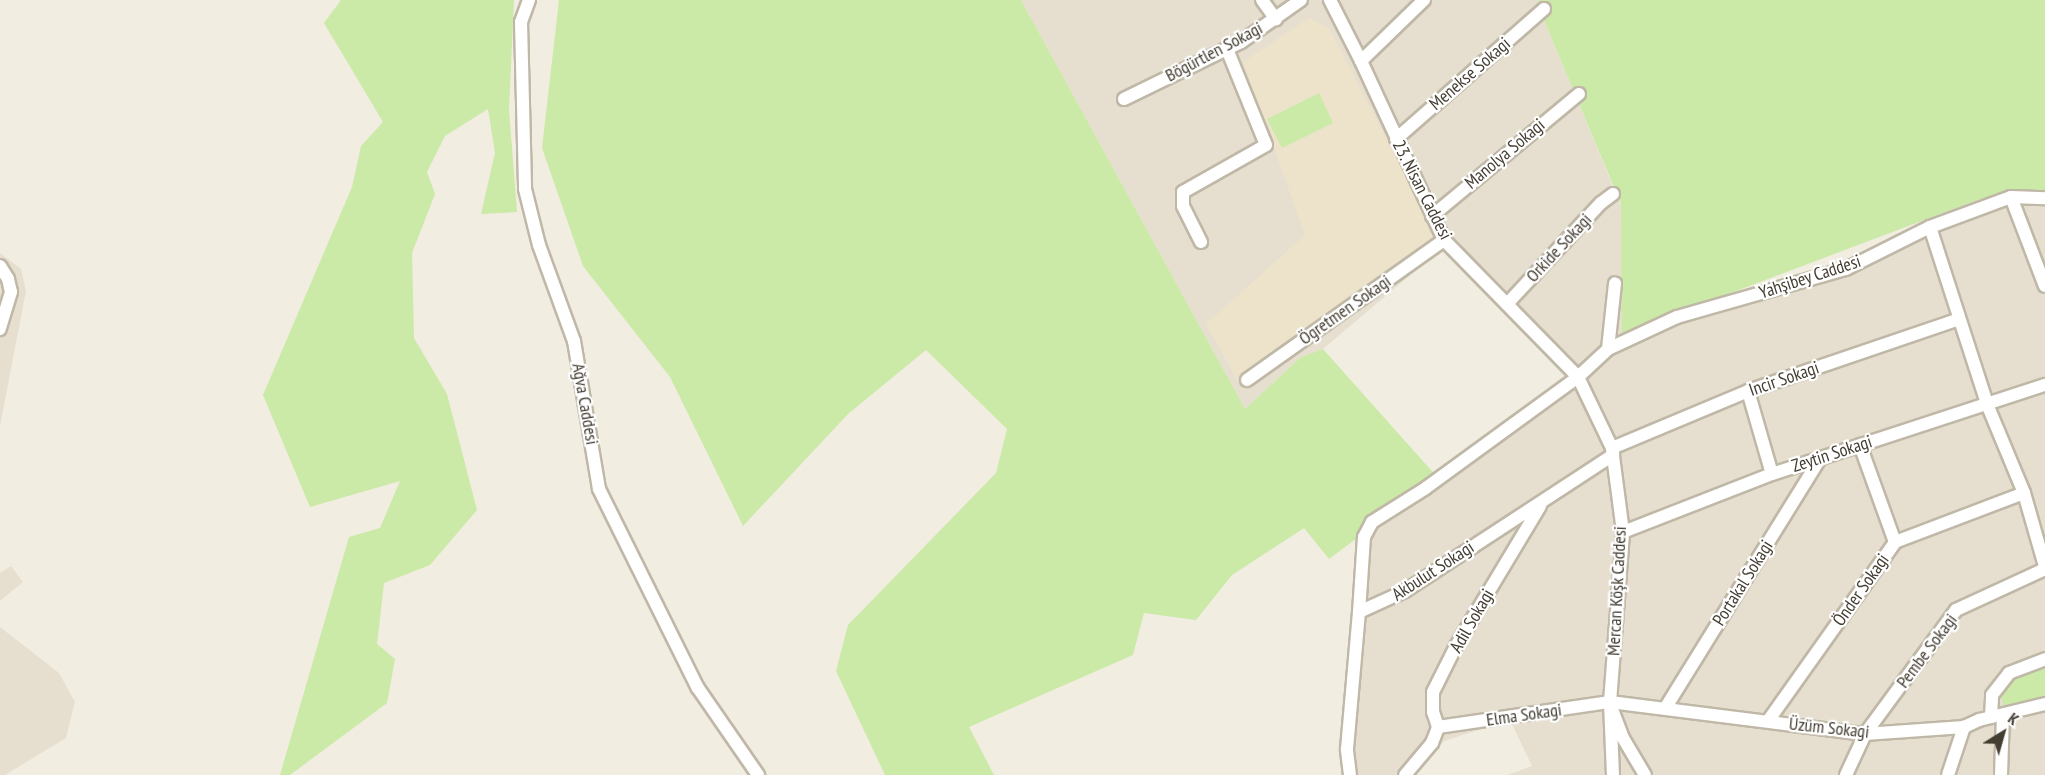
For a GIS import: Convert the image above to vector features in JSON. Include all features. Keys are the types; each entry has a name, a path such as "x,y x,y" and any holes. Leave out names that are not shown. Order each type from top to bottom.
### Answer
{"street":[{"name":"Ağva Caddesi","path":"528,0 521,22 525,189 539,245 574,341 599,489 698,688 758,775"},
{"path":"1262,0 1275,18"},
{"name":"Bögürtlen Sokagi","path":"1124,99 1227,49 1301,0"},
{"name":"23. Nisan Caddesi","path":"1330,0 1361,60 1444,240 1578,377"},
{"path":"1361,60 1424,0"},
{"name":"Menekse Sokagi","path":"1396,139 1544,9"},
{"path":"1201,242 1183,206 1183,192 1266,145 1227,49"},
{"name":"Manolya Sokagi","path":"1432,216 1579,94"},
{"name":"Orkide Sokagi","path":"1508,304 1601,202 1613,194"},
{"path":"2011,197 2045,286"},
{"name":"Yahşibey Caddesi","path":"1608,349 1677,317 1846,269 1930,227 2011,197 2045,198"},
{"path":"1930,227 1987,404 2024,492 2045,568"},
{"name":"Ögretmen Sokagi","path":"1246,380 1444,240"},
{"path":"0,266 8,279 11,292 0,329"},
{"path":"1350,775 1347,749 1364,537 1372,522 1426,488 1578,377 1608,349 1615,284"},
{"name":"Incir Sokagi","path":"1613,451 1748,391 1959,319"},
{"name":"Mercan Köşk Caddesi","path":"1578,377 1613,451 1623,532 1610,702 1613,775"},
{"name":"Zeytin Sokagi","path":"1623,532 1772,474 2045,385"},
{"path":"1748,391 1772,474"},
{"path":"1860,445 1895,542"},
{"name":"Akbulut Sokagi","path":"1359,612 1405,591 1481,540 1540,505 1613,451"},
{"name":"Portakal Sokagi","path":"1666,707 1820,459"},
{"name":"Önder Sokagi","path":"1768,721 1895,542 2024,492"},
{"name":"Adil Sokagi","path":"1438,727 1433,712 1433,692 1456,646 1540,505"},
{"name":"Pembe Sokagi","path":"1846,775 1865,735 1956,610 2045,568"},
{"path":"2001,775 1997,716 1992,694 2009,673 2045,659"},
{"path":"1610,702 1623,738 1645,775"},
{"name":"Üzüm Sokagi","path":"1610,702 1666,707 1865,735 1964,727 2045,704"},
{"name":"Elma Sokagi","path":"1438,727 1610,702"},
{"path":"1406,775 1432,743 1438,727"},
{"path":"1948,775 1964,727"}],"shaded area":[{"path":"1021,0 1540,0 1543,18 1622,208 1623,348 1677,317 1846,269 2013,197 2045,199 2045,775 1507,775 1532,766 1510,720 1444,741 1413,775 1344,775 1341,768 1364,534 1581,371 1454,238 1323,349 1301,357 1245,409"},
{"path":"1309,18 1329,28 1438,238 1243,391 1206,324 1305,235 1243,62"},
{"path":"0,253 21,269 26,291 0,426"},
{"path":"11,566 23,582 0,601 0,573"},
{"path":"0,627 59,673 75,702 66,738 5,775 0,775"}],"green space":[{"path":"341,0 514,0 509,110 517,212 481,214 495,153 488,109 445,136 427,172 435,194 412,253 414,338 447,394 477,510 430,565 384,583 377,644 395,659 387,703 290,775 280,775 349,537 380,528 400,481 310,507 263,395 352,187 361,146 383,122 324,23"},
{"path":"559,0 1021,0 1245,409 1301,357 1323,349 1438,478 1329,559 1304,528 1232,575 1196,620 1144,613 1133,655 969,727 994,775 885,775 836,671 848,625 996,473 1007,429 926,350 848,414 743,526 670,377 583,266 542,148"},
{"path":"1539,0 2045,0 2045,198 1980,199 1622,334 1621,204 1543,18"},
{"path":"1319,93 1333,123 1282,148 1267,119"},
{"path":"2045,665 2045,699 2005,711 2000,692 2006,680"}]}
